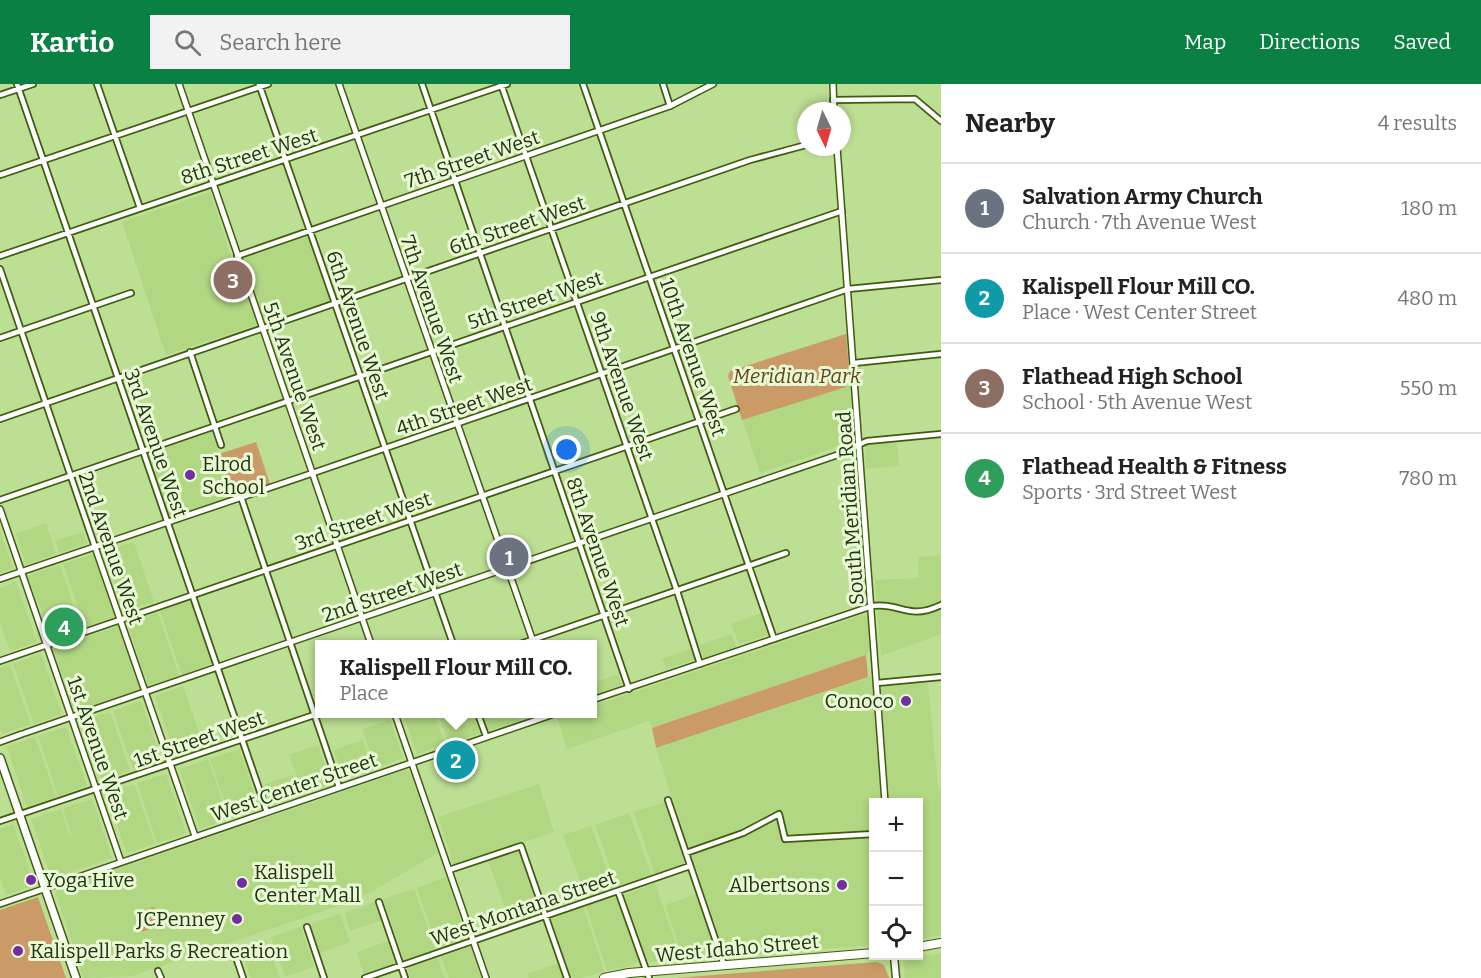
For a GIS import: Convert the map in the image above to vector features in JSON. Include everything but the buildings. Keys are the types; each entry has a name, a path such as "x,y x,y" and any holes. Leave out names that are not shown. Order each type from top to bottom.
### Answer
{"highway":[{"path":"923,947 941,944"},
{"name":"West Idaho Street","path":"604,978 724,965 869,953"}],"main road":[{"path":"0,758 76,978"},
{"path":"894,960 896,978"}],"street":[{"path":"0,95 18,86 33,84"},
{"path":"97,84 140,208"},
{"name":"5th Avenue West","path":"179,84 370,640"},
{"path":"0,175 259,85 268,84"},
{"name":"7th Avenue West","path":"339,84 532,640"},
{"name":"8th Avenue West","path":"422,84 629,689"},
{"name":"10th Avenue West","path":"583,84 774,639"},
{"path":"663,84 670,106"},
{"name":"7th Street West","path":"237,256 670,106 701,87 713,84"},
{"path":"833,84 833,100 915,99 941,121"},
{"name":"6th Avenue West","path":"259,85 451,640"},
{"name":"8th Street West","path":"0,256 503,85"},
{"name":"9th Avenue West","path":"503,85 700,664"},
{"name":"3rd Avenue West","path":"18,86 267,812"},
{"name":"6th Street West","path":"0,419 262,327 781,150 797,147"},
{"name":"South Meridian Road","path":"838,156 876,651 885,798"},
{"name":"5th Street West","path":"0,500 842,211"},
{"name":"2nd Avenue West","path":"0,269 195,836"},
{"name":"4th Street West","path":"0,579 848,289 941,280"},
{"path":"0,338 131,292"},
{"path":"190,352 221,445"},
{"path":"854,363 941,354"},
{"name":"3rd Street West","path":"0,661 736,409"},
{"name":"2nd Street West","path":"0,742 843,453 867,441 941,434"},
{"path":"241,497 290,643 315,709"},
{"name":"1st Avenue West","path":"0,509 121,861"},
{"path":"538,640 786,553"},
{"path":"597,699 872,606 891,607 912,613 941,605"},
{"path":"877,683 941,677"},
{"name":"1st Street West","path":"0,821 315,715"},
{"path":"318,718 339,787"},
{"path":"396,718 486,978"},
{"path":"479,718 486,736"},
{"name":"West Center Street","path":"0,904 542,718"},
{"path":"668,800 724,965"},
{"path":"686,853 743,833 779,814 785,839 869,834"},
{"path":"449,870 521,846 567,978"},
{"name":"West Montana Street","path":"365,978 690,866"},
{"path":"618,891 648,975"},
{"path":"379,902 405,978"},
{"path":"307,927 324,978"},
{"path":"234,951 243,978"},
{"path":"158,971 161,978"}],"shaded area":[{"path":"210,192 232,260 308,234 330,300 166,355 122,222"},
{"path":"846,334 854,441 760,473 728,376 730,371"},
{"name":"Elrod School","path":"211,430 234,496 169,518 146,453"},
{"path":"897,442 899,466 866,469 867,445"},
{"path":"46,523 56,554 26,564 16,534"},
{"path":"0,531 13,568 0,573"},
{"path":"83,532 87,543 59,553 55,541"},
{"path":"134,542 154,602 124,611 105,551"},
{"path":"93,554 116,616 85,627 63,564"},
{"path":"941,555 941,634 881,656 875,580 919,578 918,557"},
{"path":"60,565 81,628 52,640 48,637 41,609 27,576"},
{"path":"16,582 37,642 10,651 0,624 0,588"},
{"path":"189,600 193,602 213,663 182,675 160,611"},
{"path":"158,613 179,676 149,688 127,623"},
{"path":"762,613 769,634 739,644 731,624"},
{"path":"863,615 868,618 870,650 866,655 652,728 649,721 567,749 557,718 597,718 597,705"},
{"path":"118,626 140,690 75,712 53,649"},
{"path":"732,634 736,647 704,658 699,645"},
{"path":"693,648 697,659 666,669 662,659"},
{"path":"41,654 62,714 34,724 13,664"},
{"path":"10,665 31,724 2,734 0,668"},
{"path":"618,674 622,685 597,694 597,682"},
{"path":"873,676 882,798 869,798 869,832 790,837 787,835 781,810 771,812 742,831 689,849 656,748"},
{"path":"928,683 938,788 941,788 941,935 923,939 923,798 889,798 880,690 885,686"},
{"path":"183,686 204,746 176,755 155,696"},
{"path":"141,701 162,761 134,771 113,711"},
{"path":"110,712 130,771 102,781 81,721"},
{"path":"404,718 435,718 445,744 417,754"},
{"path":"439,718 474,718 480,733 449,745"},
{"path":"482,718 518,718 519,721 487,731"},
{"path":"390,720 403,758 375,768 362,729"},
{"path":"66,727 87,786 58,796 38,736"},
{"path":"35,737 56,797 27,807 7,747"},
{"path":"363,740 373,769 344,779 334,750"},
{"path":"318,745 331,783 303,793 289,755"},
{"path":"239,749 259,808 230,818 210,759"},
{"path":"208,759 228,819 200,829 179,769"},
{"path":"406,770 411,773 438,853 359,899 132,976 84,978 56,894 57,890"},
{"path":"166,774 186,833 157,843 137,783"},
{"path":"293,775 300,794 272,804 265,784"},
{"path":"134,784 155,844 127,853 106,794"},
{"path":"539,784 554,832 454,865 438,817"},
{"path":"92,799 112,858 52,878 31,819 61,809 70,837 72,837 63,808"},
{"path":"665,802 685,864 655,875 634,812"},
{"path":"629,813 652,876 617,887 595,825"},
{"path":"774,818 778,819 783,841 869,838 869,945 729,957 725,953 691,854 744,835"},
{"path":"13,824 35,885 6,895 0,878 0,829"},
{"path":"591,826 613,887 611,890 586,898 563,835"},
{"path":"516,850 519,851 540,913 511,924 488,861"},
{"path":"446,877 467,939 438,949 417,888"},
{"path":"655,883 681,960 652,962 645,959 623,896"},
{"path":"414,889 435,950 404,960 383,899"},
{"path":"696,894 716,955 684,960 665,905"},
{"path":"616,896 639,961 629,966 607,970 586,906"},
{"path":"375,902 382,920 350,931 344,913"},
{"path":"583,907 604,971 582,978 571,978 551,919"},
{"path":"340,914 350,942 320,953 310,924"},
{"path":"301,927 314,967 285,977 271,937"},
{"path":"266,939 280,978 251,978 241,948"},
{"path":"388,941 395,963 364,974 357,952"},
{"path":"470,947 481,978 449,978 441,956"},
{"path":"941,953 941,978 905,978 904,964 907,960 923,960 923,956"},
{"path":"437,958 445,978 410,978 408,967"},
{"path":"559,963 564,978 529,978 527,974"}],"green space":[{"name":"Meridian Park","path":"846,334 849,371 845,375 846,387 742,420 728,376 730,371"},
{"path":"256,442 270,484 234,496 219,454"},
{"path":"866,655 868,677 656,748 652,728"},
{"path":"38,897 66,978 0,978 0,910"},
{"path":"154,907 160,925 142,932 135,913"},
{"path":"876,962 884,965 889,978 676,978"}],"place":[{"name":"Flathead High School","path":"233,280"},
{"name":"Elrod School","path":"190,475"},
{"name":"Salvation Army Church","path":"509,557"},
{"name":"Flathead Health & Fitness","path":"64,627"},
{"name":"Conoco","path":"906,701"},
{"name":"Kalispell Flour Mill CO.","path":"456,760"},
{"name":"Yoga Hive","path":"31,880"},
{"name":"Kalispell Center Mall","path":"242,883"},
{"name":"Albertsons","path":"842,885"},
{"name":"JCPenney","path":"237,919"},
{"name":"Kalispell Parks & Recreation","path":"18,951"}]}
